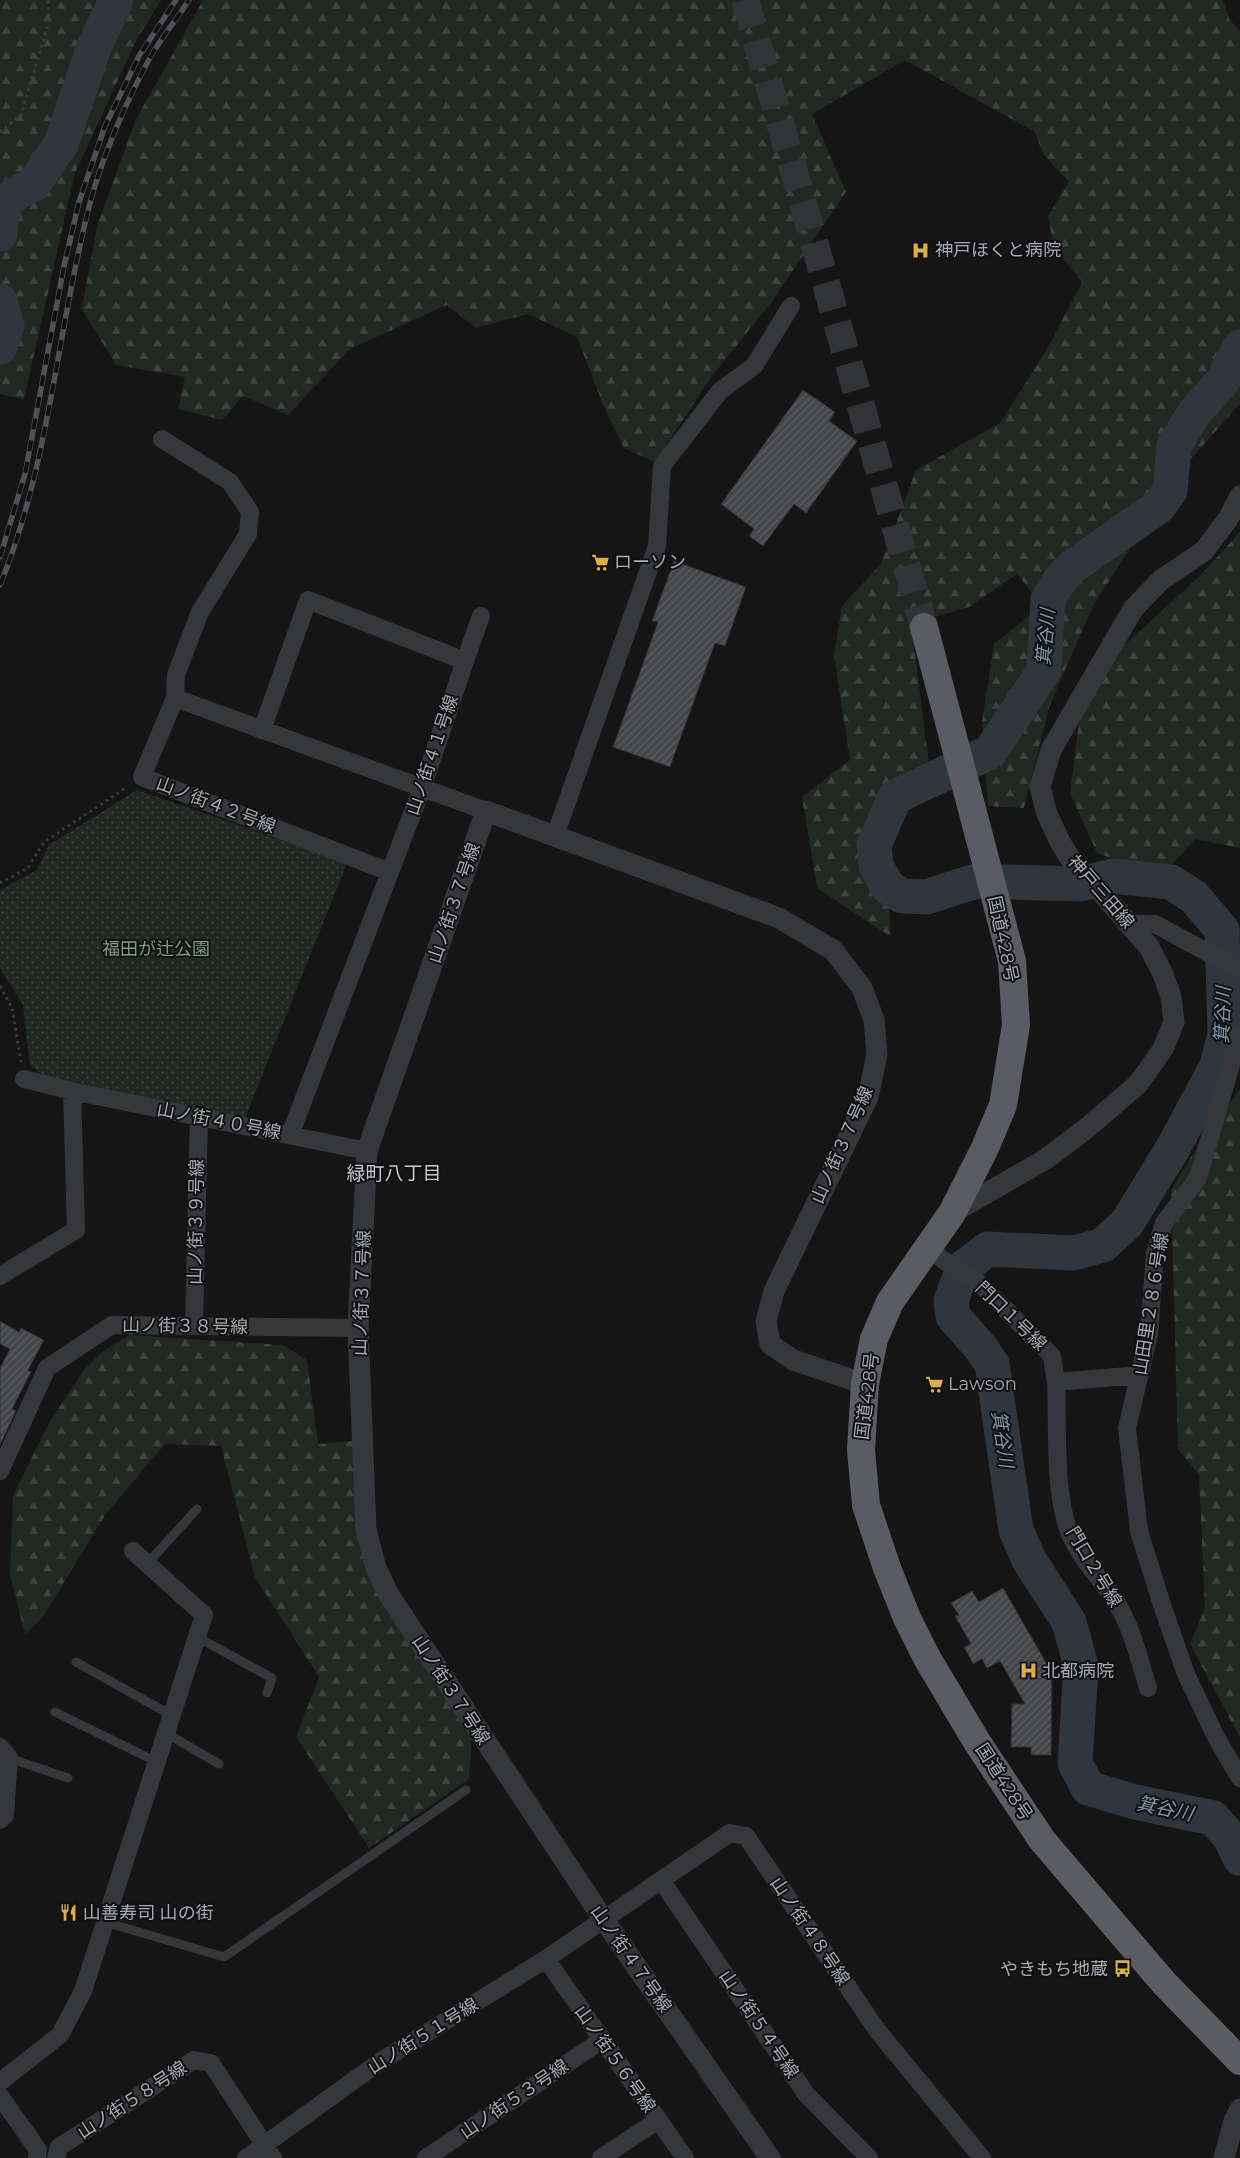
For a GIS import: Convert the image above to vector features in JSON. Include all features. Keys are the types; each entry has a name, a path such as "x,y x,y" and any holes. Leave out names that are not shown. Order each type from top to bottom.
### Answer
{"highway":[{"name":"国道428号","path":"924,627 1012,961 1016,1025 1003,1104 986,1148 952,1213 937,1255 890,1302 874,1339 865,1384 861,1450 866,1506 887,1568 907,1618 927,1658 977,1742 1042,1840 1164,1983 1240,2061"}],"street":[{"path":"555,836 657,546 662,466 720,391 754,366 791,306"},
{"name":"山ノ街４２号線","path":"162,438 230,482 250,512 248,534 200,612 176,675 175,698 142,777 390,872"},
{"name":"神戸三田線","path":"952,1213 1046,1158 1087,1128 1138,1084 1163,1049 1174,1022 1172,997 1163,974 1148,947 1103,894 1075,866 1060,842 1047,814 1040,787 1051,750 1133,609 1161,580 1204,551 1228,519 1240,496"},
{"path":"262,730 308,600 465,661"},
{"name":"山ノ街４１号線","path":"290,1135 422,788 481,616"},
{"path":"175,698 422,788"},
{"name":"山ノ街３７号線","path":"422,788 780,918 833,950 862,988 874,1020 877,1054 868,1098 774,1291 766,1321 770,1344 792,1360 865,1384"},
{"name":"山ノ街３７号線","path":"486,811 367,1151 358,1328 366,1530 376,1568 389,1595 497,1758"},
{"path":"1129,924 1155,924 1240,970"},
{"name":"山田里２８６号線","path":"1240,1034 1198,1178 1164,1222 1155,1254 1149,1334 1127,1428 1139,1531 1162,1605 1186,1674 1217,1739 1240,1778"},
{"name":"山ノ街４０号線","path":"24,1079 72,1091 367,1151"},
{"path":"0,1276 76,1230 72,1091"},
{"name":"山ノ街３９号線","path":"194,1326 199,1117"},
{"name":"門口１号線","path":"937,1255 977,1281 1052,1356 1056,1382"},
{"name":"山ノ街３８号線","path":"0,1471 47,1368 112,1325 358,1328"},
{"path":"1056,1382 1140,1374"},
{"name":"門口２号線","path":"1056,1382 1060,1493 1067,1527 1088,1565 1115,1600 1128,1624 1148,1688"},
{"path":"0,2082 60,2035 83,1991 204,1615 133,1551"},
{"path":"0,1820 5,1815 5,1752"},
{"name":"山ノ街４７号線","path":"497,1758 604,1920 770,2158"},
{"name":"山ノ街４８号線","path":"604,1920 730,1833 746,1836 877,2030 982,2158"},
{"name":"山ノ街５４号線","path":"661,1880 806,2094 869,2158"},
{"name":"山ノ街５１号線","path":"246,2158 268,2152 378,2064 546,1959 604,1920"},
{"name":"山ノ街５６号線","path":"546,1959 685,2158"},
{"name":"山ノ街５３号線","path":"426,2158 602,2040"},
{"name":"山ノ街５８号線","path":"56,2158 59,2147 194,2060 211,2064 268,2152"},
{"path":"0,2096 6,2118 38,2150 37,2158"},
{"path":"1224,2158 1240,2108"},
{"path":"601,2158 658,2120"}],"lane":[{"path":"147,1564 197,1509"},
{"path":"198,1637 272,1678 267,1693"},
{"path":"76,1662 171,1715"},
{"path":"55,1712 157,1762"},
{"path":"166,1733 219,1764"},
{"path":"5,1752 68,1778"},
{"path":"105,1922 224,1957 466,1790"}],"path":[{"path":"0,132 21,115 49,21 48,0"},
{"path":"0,882 28,868 44,842 142,777"},
{"path":"0,986 12,1008 24,1079"}],"green space":[{"path":"0,0 161,0 137,39 75,173 24,399 0,394"},
{"path":"203,0 1223,0 1229,19 1240,31 1240,404 1179,472 1093,606 1049,707 1024,808 988,806 982,722 994,644 1042,605 1017,574 969,607 911,623 932,788 882,805 891,937 817,888 802,797 850,760 834,655 842,606 881,564 916,470 1000,423 1046,351 1082,282 1054,247 1048,216 1069,182 1043,154 1035,132 905,60 812,114 846,192 770,304 712,376 655,462 624,448 604,407 577,337 528,314 476,328 447,305 350,349 288,415 243,396 222,420 178,409 185,377 116,365 82,309 97,226 136,119"},
{"path":"1240,532 1240,848 1195,839 1163,875 1097,853 1070,793 1084,682 1201,575"},
{"name":"福田が辻公園","path":"137,790 347,863 245,1118 42,1075 30,1065 23,1005 0,968 0,890 37,870 49,845"},
{"path":"1240,1089 1240,1738 1190,1644 1205,1608 1199,1475 1178,1449 1171,1190 1206,1133"},
{"path":"130,1335 283,1345 307,1360 318,1444 353,1441 363,1544 472,1735 469,1779 369,1848 296,1737 319,1677 255,1577 221,1446 165,1444 105,1515 43,1617 25,1634 10,1575 13,1495 48,1425 84,1370 104,1350"}],"building":[{"path":"803,390 835,412 829,421 857,441 806,513 794,504 763,546 749,536 754,529 721,504"},
{"path":"674,561 746,587 725,646 715,643 670,767 613,747 658,622 652,621"},
{"path":"0,1321 19,1332 21,1328 44,1340 28,1370 31,1372 12,1409 16,1411 0,1445 0,1368 10,1349 0,1344"},
{"name":"北都病院","path":"1003,1588 1052,1673 1051,1755 1031,1755 1031,1747 1011,1747 1012,1704 1025,1704 1000,1661 987,1668 982,1659 973,1664 964,1647 971,1644 955,1616 959,1615 951,1603 972,1591 979,1602"}],"waterway":[{"path":"0,234 1,217 7,201 16,193 33,185 61,144 94,47 116,0"},
{"path":"0,301 7,327 0,347"},
{"name":"箕谷川","path":"1240,347 1222,382 1195,412 1174,446 1170,491 1158,507 1072,567 1060,580 1048,599 1044,671 990,752 895,797 874,845 876,866 888,887 902,896 926,897 976,881 1080,884 1113,876 1171,882 1194,897 1222,930 1225,1034 1217,1066 1173,1148 1127,1223 1103,1245 1074,1253 988,1249 963,1268 951,1301 953,1316 992,1364 1016,1530 1029,1560 1069,1622 1081,1666 1075,1763 1088,1788 1135,1802 1213,1818 1230,1837 1240,1858"}],"tunnel":[{"path":"745,0 924,627"}],"railway":[{"path":"0,557 25,474 64,266 79,202 105,126 139,56 176,0"},
{"path":"0,585 17,539 31,492 79,251 101,166 142,72 155,49 189,0"}],"place":[{"name":"神戸ほくと病院","path":"921,250"},
{"name":"ローソン","path":"600,562"},
{"name":"Lawson","path":"934,1384"},
{"name":"北都病院","path":"1028,1671"},
{"name":"山善寿司 山の街","path":"69,1913"},
{"name":"やきもち地蔵","path":"1122,1969"}],"district":[{"name":"緑町八丁目","path":"394,1173"}]}
